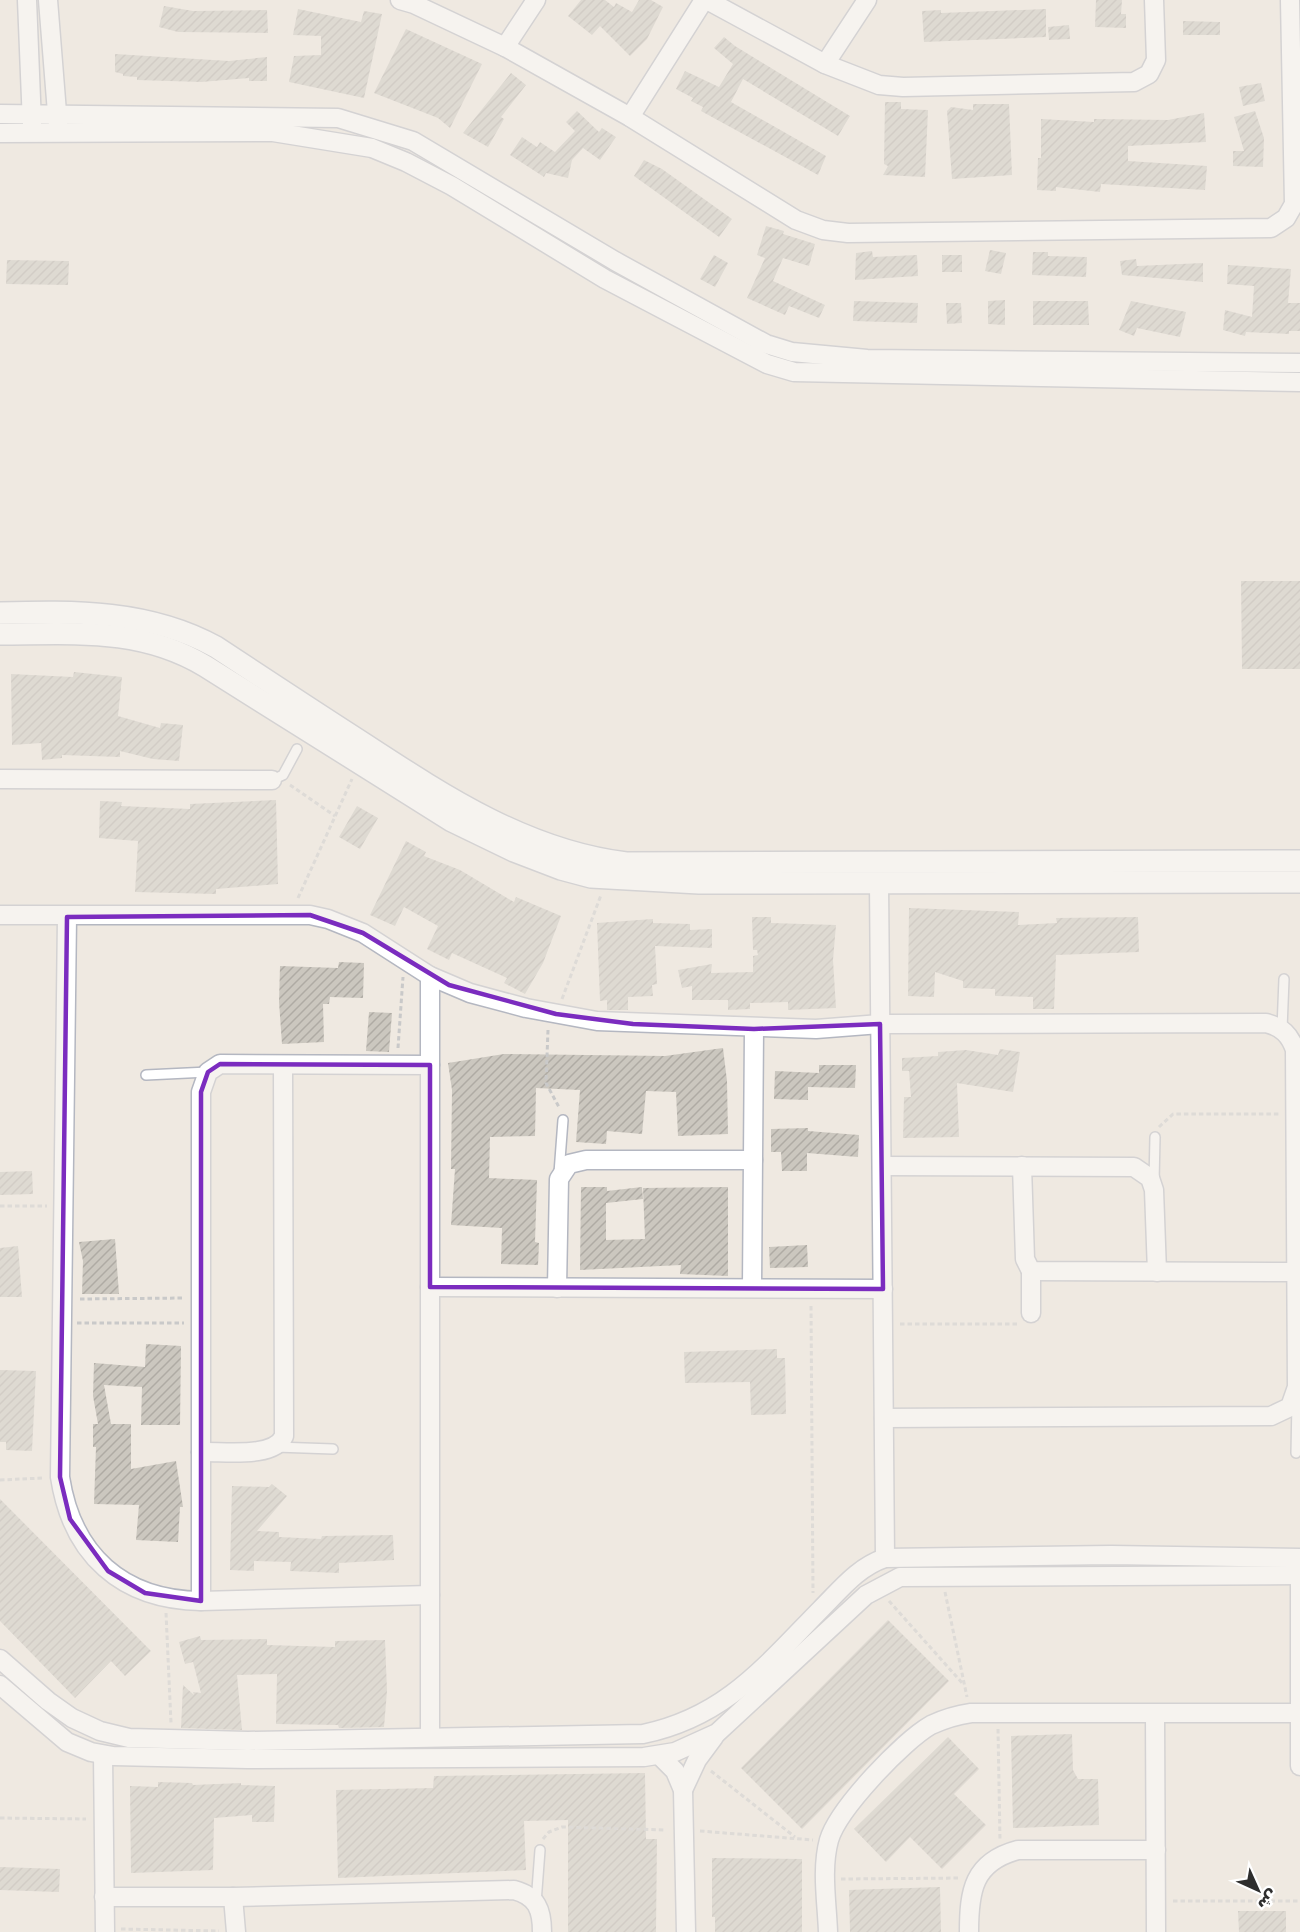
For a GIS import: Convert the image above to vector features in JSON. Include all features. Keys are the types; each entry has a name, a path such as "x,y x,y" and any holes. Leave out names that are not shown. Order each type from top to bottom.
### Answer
{"street":[{"path":"27,0 33,134"},
{"path":"48,0 58,133"},
{"path":"400,0 414,4 506,47 630,117 796,220 823,230 848,233 1271,228 1286,218 1294,204 1290,0"},
{"path":"506,47 536,0"},
{"path":"630,117 706,0 825,64 858,79 903,87 1134,82 1149,75 1156,60 1154,0"},
{"path":"825,64 867,0"},
{"path":"0,114 338,118 413,141 615,261 766,344 792,352 867,359 1300,363"},
{"path":"0,133 273,132 372,148 406,162 452,186 605,279 767,364 794,372 1300,382"},
{"path":"605,279 615,261"},
{"path":"38,612 38,634"},
{"path":"0,613 38,612 133,617 168,625 201,639 431,788 478,814 552,847 601,860 698,873 879,883 1300,882"},
{"path":"0,634 114,635 171,648 206,666 359,764 483,837 561,870 607,880 698,873 1300,861"},
{"path":"0,779 276,779"},
{"path":"879,883 885,1558"},
{"path":"0,915 67,917 310,915 346,925 371,937 404,961 430,976 470,993 552,1014 633,1024 816,1029 880,1024 1266,1023 1282,1029 1288,1035 1295,1050 1297,1272 1297,1394 1290,1407 1271,1416 884,1418"},
{"path":"67,917 60,1477 70,1519 93,1556 126,1583 166,1599 201,1601 430,1595"},
{"path":"430,976 430,1737"},
{"path":"752,1287 754,1029"},
{"path":"201,1601 201,1092 208,1072 220,1064 430,1065"},
{"path":"201,1452 263,1451 281,1443 284,1430 283,1065"},
{"path":"557,1288 559,1179 569,1164 586,1160 753,1160"},
{"path":"882,1166 1134,1167 1150,1178 1154,1190 1157,1272"},
{"path":"1022,1166 1025,1259 1031,1271 1031,1313"},
{"path":"1031,1271 1297,1272"},
{"path":"430,1287 883,1289"},
{"path":"1111,1555 1112,1575"},
{"path":"683,1790 697,1760 717,1733 778,1665 813,1616 856,1573 885,1558 1111,1555 1300,1558"},
{"path":"0,1685 54,1734 80,1748 103,1755 248,1750 430,1737 619,1736 667,1729 718,1706 778,1665 877,1587 900,1577 1300,1575 1300,1766"},
{"path":"0,1659 48,1701 86,1725 122,1737 171,1740 248,1750 660,1756 690,1748 717,1733"},
{"path":"828,1932 826,1880 829,1841 847,1807 911,1739 933,1724 971,1713 1299,1713"},
{"path":"1155,1713 1156,1932"},
{"path":"103,1755 105,1930"},
{"path":"660,1756 675,1771 683,1790 686,1932"},
{"path":"969,1932 969,1901 978,1878 1000,1857 1018,1850 1156,1850"},
{"path":"104,1897 233,1897 514,1890 530,1896 536,1903 542,1918 542,1932"},
{"path":"233,1897 236,1932"}],"lane":[{"path":"276,779 297,749"},
{"path":"1282,1029 1284,979"},
{"path":"146,1075 208,1072"},
{"path":"559,1179 563,1120"},
{"path":"1154,1190 1155,1137"},
{"path":"1296,1453 1297,1394"},
{"path":"276,1447 333,1449"},
{"path":"536,1903 540,1850"}],"path":[{"path":"291,914 359,764"},
{"path":"276,779 335,816"},
{"path":"563,1120 559,1105 546,1083 552,1014 607,880"},
{"path":"396,1065 404,961"},
{"path":"1155,1137 1160,1125 1173,1114 1295,1114"},
{"path":"0,1206 63,1206"},
{"path":"811,1288 813,1616"},
{"path":"62,1300 201,1298"},
{"path":"883,1324 1017,1325 1027,1322 1031,1313"},
{"path":"62,1323 201,1323"},
{"path":"0,1480 60,1477"},
{"path":"942,1575 971,1713"},
{"path":"877,1587 965,1687"},
{"path":"166,1599 171,1740"},
{"path":"998,1713 1000,1857"},
{"path":"697,1760 796,1838"},
{"path":"0,1818 103,1819"},
{"path":"540,1850 544,1836 562,1827 683,1830 829,1841"},
{"path":"826,1880 978,1878"},
{"path":"1156,1901 1300,1901"},
{"path":"105,1930 236,1932"}],"highlighted area":[{"path":"310,915 363,933 449,985 556,1014 633,1024 754,1029 880,1024 883,1289 430,1287 430,1065 220,1064 208,1072 201,1092 201,1601 145,1593 108,1571 70,1519 60,1477 67,917"}],"building":[{"path":"581,0 605,0 614,7 616,3 632,12 639,0 651,0 663,7 647,39 630,56 600,26 592,35 568,16"},
{"path":"1096,0 1122,0 1121,14 1126,14 1126,28 1095,27"},
{"path":"164,6 193,11 267,10 268,33 178,32 159,27"},
{"path":"298,9 361,22 364,11 382,14 364,98 289,82 294,56 321,55 321,36 293,35"},
{"path":"1046,9 1046,37 924,42 922,11 941,10 941,13"},
{"path":"1183,21 1220,22 1220,35 1183,35"},
{"path":"1069,25 1070,39 1049,40 1048,27"},
{"path":"406,29 482,64 450,128 438,118 374,93"},
{"path":"724,37 850,116 838,136 743,79 731,102 826,156 818,175 701,111 703,107 691,101 693,98 676,89 685,71 719,87 733,64 714,48"},
{"path":"115,54 229,61 267,57 267,81 249,81 249,78 201,82 137,80 137,77 123,76 115,72"},
{"path":"511,73 526,85 501,117 504,119 488,147 463,133"},
{"path":"1261,83 1265,101 1243,106 1239,87"},
{"path":"885,102 901,102 901,109 928,110 925,177 883,175 888,166 884,164"},
{"path":"973,104 1009,104 1012,175 952,179 947,111 951,107 973,110"},
{"path":"577,111 599,132 602,128 616,137 600,160 583,148 572,160 568,178 546,173 544,177 510,155 522,137 537,147 540,142 555,152 575,131 566,122"},
{"path":"1255,111 1264,138 1263,167 1233,166 1233,151 1244,151 1234,117"},
{"path":"1204,113 1206,142 1128,146 1128,161 1207,166 1205,190 1101,184 1100,192 1056,187 1056,191 1037,190 1038,158 1041,158 1041,119 1094,122 1094,119 1168,120"},
{"path":"644,160 662,169 732,219 719,237 634,176"},
{"path":"766,226 815,244 809,266 783,258 773,281 825,305 819,318 789,306 785,315 747,298 765,258 757,255"},
{"path":"990,250 1006,253 1001,274 985,271"},
{"path":"872,251 873,257 917,255 918,276 855,280 856,253"},
{"path":"1033,252 1048,252 1048,256 1087,257 1086,277 1032,275"},
{"path":"714,255 728,263 715,287 700,279"},
{"path":"942,255 962,255 962,272 942,272"},
{"path":"1136,259 1137,266 1203,263 1203,282 1122,275 1120,261"},
{"path":"7,260 69,261 68,285 6,284"},
{"path":"1228,265 1291,269 1288,303 1300,303 1300,331 1289,331 1289,334 1246,332 1245,336 1223,330 1225,310 1252,317 1254,286 1227,284"},
{"path":"1005,300 1005,325 988,324 988,301"},
{"path":"854,301 918,303 917,323 853,321"},
{"path":"1033,301 1088,301 1089,325 1033,325"},
{"path":"1131,301 1186,312 1180,337 1137,328 1134,336 1119,330"},
{"path":"946,303 961,303 962,323 947,324"},
{"path":"1241,581 1300,581 1300,669 1242,669"},
{"path":"74,672 122,677 118,716 160,728 161,723 183,725 179,761 153,759 120,751 120,757 62,755 62,758 42,760 41,743 12,745 11,674 73,677"},
{"path":"276,800 278,884 216,889 216,894 135,892 138,841 99,838 100,801 122,802 121,806 190,809 190,804"},
{"path":"357,806 378,818 360,849 339,837"},
{"path":"406,841 426,852 424,856 460,870 514,902 516,897 561,916 543,963 525,994 504,983 507,978 452,953 449,960 427,949 438,926 404,907 395,926 370,915"},
{"path":"909,908 1019,912 1018,925 1057,923 1056,918 1138,917 1139,952 1056,955 1054,1009 1033,1009 1033,997 995,996 995,989 963,988 963,981 935,972 934,997 908,996"},
{"path":"752,917 771,917 771,923 836,925 833,960 836,1008 788,1010 788,1002 750,1003 750,1009 728,1010 728,1000 692,1000 692,986 682,988 678,970 712,964 711,973 753,972 753,956 758,955 757,950 753,950"},
{"path":"653,919 653,923 690,924 690,930 712,929 712,948 655,946 657,984 652,985 653,996 628,997 628,1010 607,1010 607,1000 600,1001 597,923"},
{"path":"339,962 364,963 363,998 330,997 329,1004 323,1004 324,1042 282,1044 279,1002 280,966 338,968"},
{"path":"369,1012 392,1013 389,1052 366,1051"},
{"path":"723,1048 727,1081 728,1134 678,1136 676,1092 646,1091 642,1134 607,1131 606,1144 576,1142 580,1090 536,1088 535,1136 490,1137 489,1178 537,1180 535,1242 539,1243 538,1265 501,1264 502,1228 451,1225 455,1169 451,1169 452,1090 448,1063 504,1054 665,1056"},
{"path":"1000,1049 1020,1052 1013,1092 957,1083 959,1137 903,1138 904,1097 911,1097 909,1071 902,1071 902,1058 938,1056 938,1052 966,1050 998,1055"},
{"path":"819,1065 856,1065 855,1088 808,1087 808,1100 774,1099 775,1071 819,1073"},
{"path":"808,1128 808,1131 859,1135 858,1157 807,1153 807,1171 782,1171 781,1152 771,1152 771,1129"},
{"path":"32,1171 33,1194 0,1195 0,1172"},
{"path":"581,1187 607,1187 607,1191 642,1187 643,1199 606,1203 606,1240 645,1239 643,1188 728,1187 728,1276 680,1274 681,1265 580,1270"},
{"path":"115,1239 119,1294 82,1294 83,1261 79,1242"},
{"path":"807,1245 808,1267 770,1268 769,1247"},
{"path":"18,1246 22,1297 0,1297 0,1248"},
{"path":"146,1344 181,1346 180,1425 141,1425 142,1387 104,1385 111,1424 131,1424 131,1469 176,1461 183,1507 180,1507 178,1542 136,1540 139,1505 94,1504 96,1447 93,1447 93,1424 98,1424 93,1396 94,1363 145,1367"},
{"path":"777,1349 777,1358 785,1358 786,1414 751,1415 750,1382 685,1383 684,1352"},
{"path":"0,1370 36,1371 32,1451 6,1450 6,1442 0,1442"},
{"path":"272,1484 287,1496 257,1531 279,1532 279,1537 321,1539 322,1536 393,1535 394,1560 339,1563 339,1573 290,1571 291,1562 254,1561 254,1571 230,1570 232,1486 269,1487"},
{"path":"0,1499 151,1651 125,1676 111,1661 75,1698 0,1621"},
{"path":"888,1620 949,1681 802,1829 741,1768"},
{"path":"200,1636 201,1640 267,1639 267,1645 335,1647 335,1641 385,1640 387,1691 384,1727 339,1728 338,1725 276,1724 277,1674 237,1675 242,1730 181,1728 183,1685 194,1695 193,1692 201,1693 193,1662 185,1664 179,1642"},
{"path":"1072,1734 1073,1770 1078,1779 1098,1779 1099,1825 1013,1828 1011,1736"},
{"path":"948,1737 979,1769 954,1794 986,1825 942,1869 910,1837 886,1862 854,1829"},
{"path":"645,1773 646,1839 657,1839 656,1932 568,1932 568,1820 524,1821 526,1870 338,1878 336,1790 433,1788 434,1776"},
{"path":"158,1782 192,1783 193,1785 241,1783 241,1785 275,1786 274,1822 252,1822 252,1815 214,1818 213,1870 131,1873 130,1786 158,1787"},
{"path":"712,1858 802,1859 802,1932 715,1932 715,1917 712,1917"},
{"path":"0,1867 60,1869 59,1892 0,1890"},
{"path":"940,1887 941,1932 850,1932 849,1890"},
{"path":"1238,1911 1286,1911 1286,1932 1239,1932"}]}
